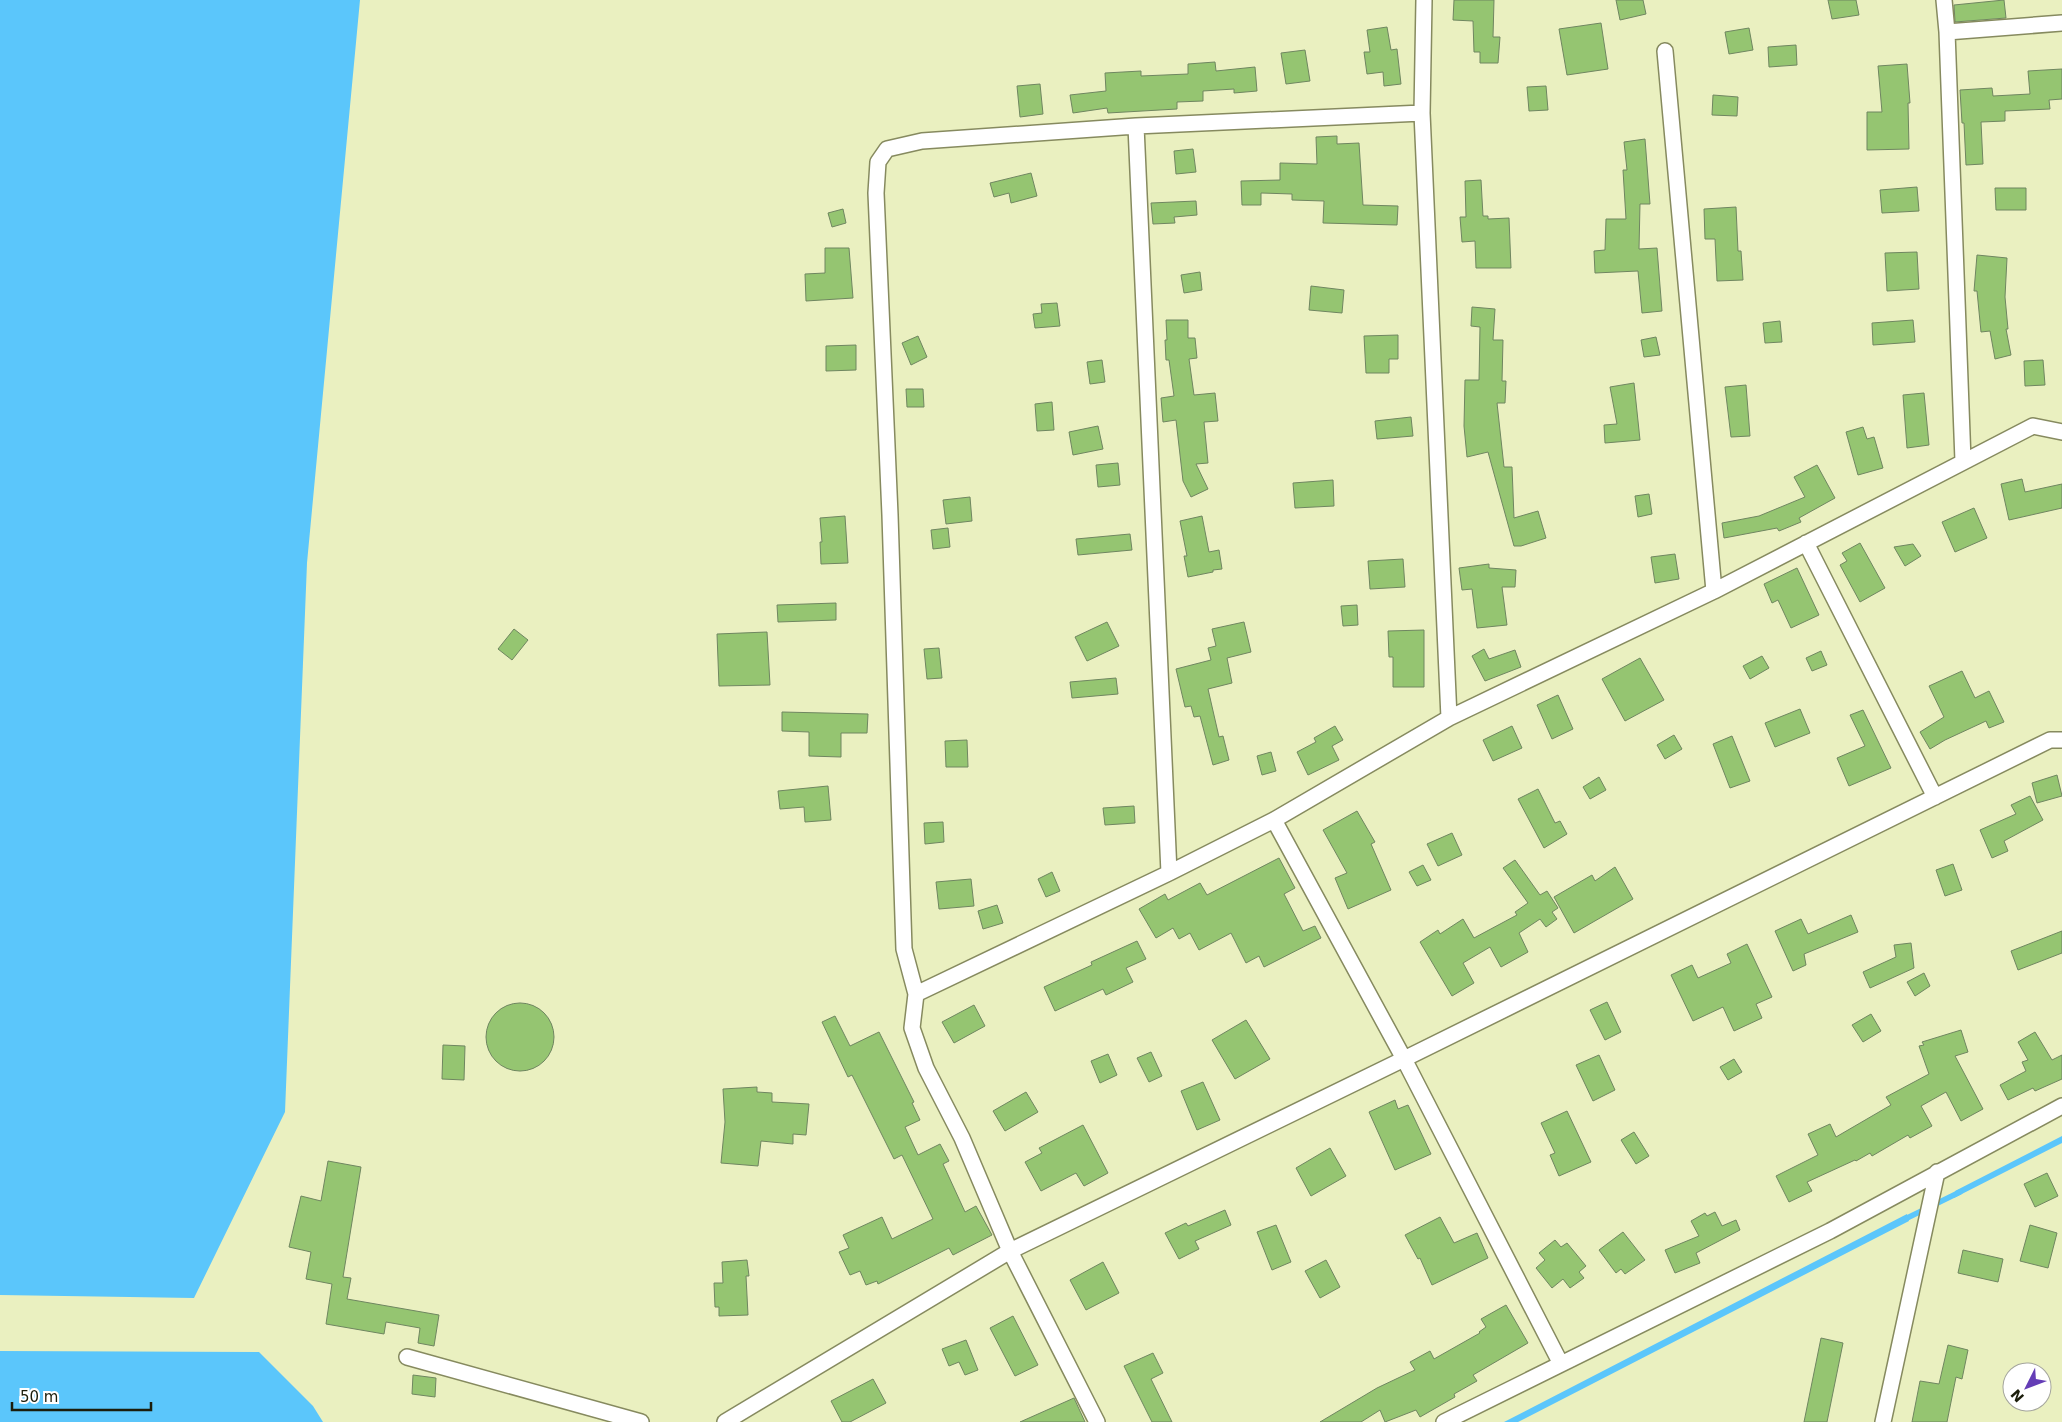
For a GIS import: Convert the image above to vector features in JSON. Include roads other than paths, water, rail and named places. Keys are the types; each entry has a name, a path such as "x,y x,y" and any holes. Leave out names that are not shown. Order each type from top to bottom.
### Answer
{"street":[{"path":"1424,0 1422,113 1449,718"},
{"path":"1944,0 1947,32 1963,461"},
{"path":"1947,32 2062,23"},
{"path":"1665,51 1714,591"},
{"path":"1097,1422 1010,1251 962,1138 926,1068 912,1028 916,994 904,949 891,525 876,193 878,162 888,148 922,141 1136,126 1422,113"},
{"path":"1136,126 1169,874"},
{"path":"916,994 1169,874 1274,820 1449,718 1714,591 2033,426 2062,432"},
{"path":"1806,543 1935,797"},
{"path":"725,1422 1010,1251 1404,1060 2050,740 2062,740"},
{"path":"1274,820 1404,1060 1561,1364"},
{"path":"1444,1422 1830,1231 2062,1106"},
{"path":"1883,1422 1937,1172"},
{"path":"408,1357 641,1422"}],"water":[{"path":"0,0 360,0 307,563 285,1112 194,1298 0,1295"},
{"path":"2062,1136 2062,1143 1954,1198 1955,1191"},
{"path":"1907,1214 1909,1221 1518,1422 1504,1422"},
{"path":"0,1351 259,1352 313,1406 323,1422 0,1422"}],"waterway":[{"path":"1901,1221 1960,1192"}]}
